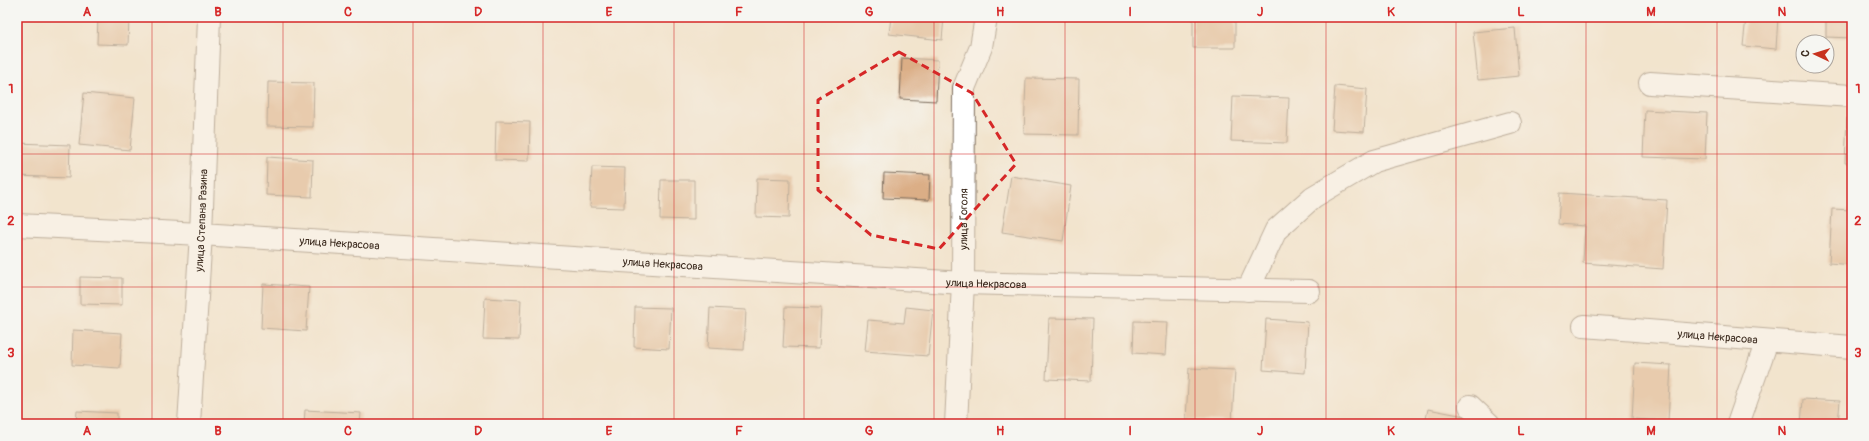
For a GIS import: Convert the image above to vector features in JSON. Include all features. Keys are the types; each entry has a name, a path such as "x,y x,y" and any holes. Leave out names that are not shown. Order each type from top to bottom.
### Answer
{"street":[{"name":"улица Степана Разина","path":"189,424 201,234 209,17"},
{"name":"улица Гоголя","path":"956,424 963,283 964,88 981,47 986,17"},
{"path":"1650,83 1852,96"},
{"path":"1248,290 1276,230 1313,197 1374,161 1510,123"},
{"name":"улица Некрасова","path":"17,225 201,234 963,283 1309,291"},
{"name":"улица Некрасова","path":"1584,326 1852,347"},
{"path":"1738,424 1767,341"},
{"path":"1470,406 1488,424"}],"highlighted area":[{"path":"899,52 972,93 1016,164 939,249 871,235 818,190 818,100"}],"building":[{"path":"98,17 129,17 128,45 97,44"},
{"path":"891,17 944,17 942,40 889,34"},
{"path":"1193,17 1235,17 1235,48 1193,48"},
{"path":"1746,17 1778,17 1776,49 1743,46"},
{"path":"1826,17 1852,17 1852,38 1835,37 1835,34 1826,34"},
{"path":"1515,28 1519,76 1478,80 1473,32"},
{"path":"902,58 938,60 936,101 900,99"},
{"path":"1026,78 1079,79 1078,135 1024,134"},
{"path":"268,82 314,83 313,127 267,126"},
{"path":"1335,86 1367,89 1364,132 1332,130"},
{"path":"84,93 135,98 130,150 79,145"},
{"path":"1233,96 1289,98 1287,143 1231,141"},
{"path":"1645,110 1707,113 1705,159 1643,157"},
{"path":"1847,118 1852,118 1852,163 1845,163"},
{"path":"496,121 530,122 529,161 495,160"},
{"path":"17,143 70,145 69,178 17,176"},
{"path":"267,157 313,160 312,197 266,195"},
{"path":"592,167 625,168 624,208 590,207"},
{"path":"884,173 930,175 929,200 883,198"},
{"path":"1011,176 1071,186 1063,241 1002,232"},
{"path":"757,178 790,179 789,218 756,217"},
{"path":"661,180 694,180 694,220 660,219"},
{"path":"1560,193 1667,200 1663,269 1583,263 1585,226 1558,224"},
{"path":"1832,209 1852,210 1852,265 1829,263"},
{"path":"80,277 122,278 122,305 80,304"},
{"path":"263,284 309,287 306,331 261,328"},
{"path":"485,298 521,300 519,340 483,339"},
{"path":"635,307 671,308 669,349 634,347"},
{"path":"785,307 821,308 819,348 783,347"},
{"path":"906,307 933,310 928,356 865,351 868,320 904,323"},
{"path":"710,308 746,310 744,350 708,348"},
{"path":"1049,318 1093,319 1091,381 1046,379"},
{"path":"1266,319 1308,322 1305,373 1263,370"},
{"path":"1134,321 1168,322 1166,355 1133,353"},
{"path":"73,330 122,333 120,368 72,365"},
{"path":"1635,363 1671,365 1668,421 1632,419"},
{"path":"1189,368 1235,370 1232,422 1186,419"},
{"path":"1803,399 1840,401 1838,424 1801,424"},
{"path":"1428,409 1475,418 1473,424 1425,424"},
{"path":"305,410 361,413 360,424 304,424"},
{"path":"77,411 117,413 117,424 76,424"}]}
